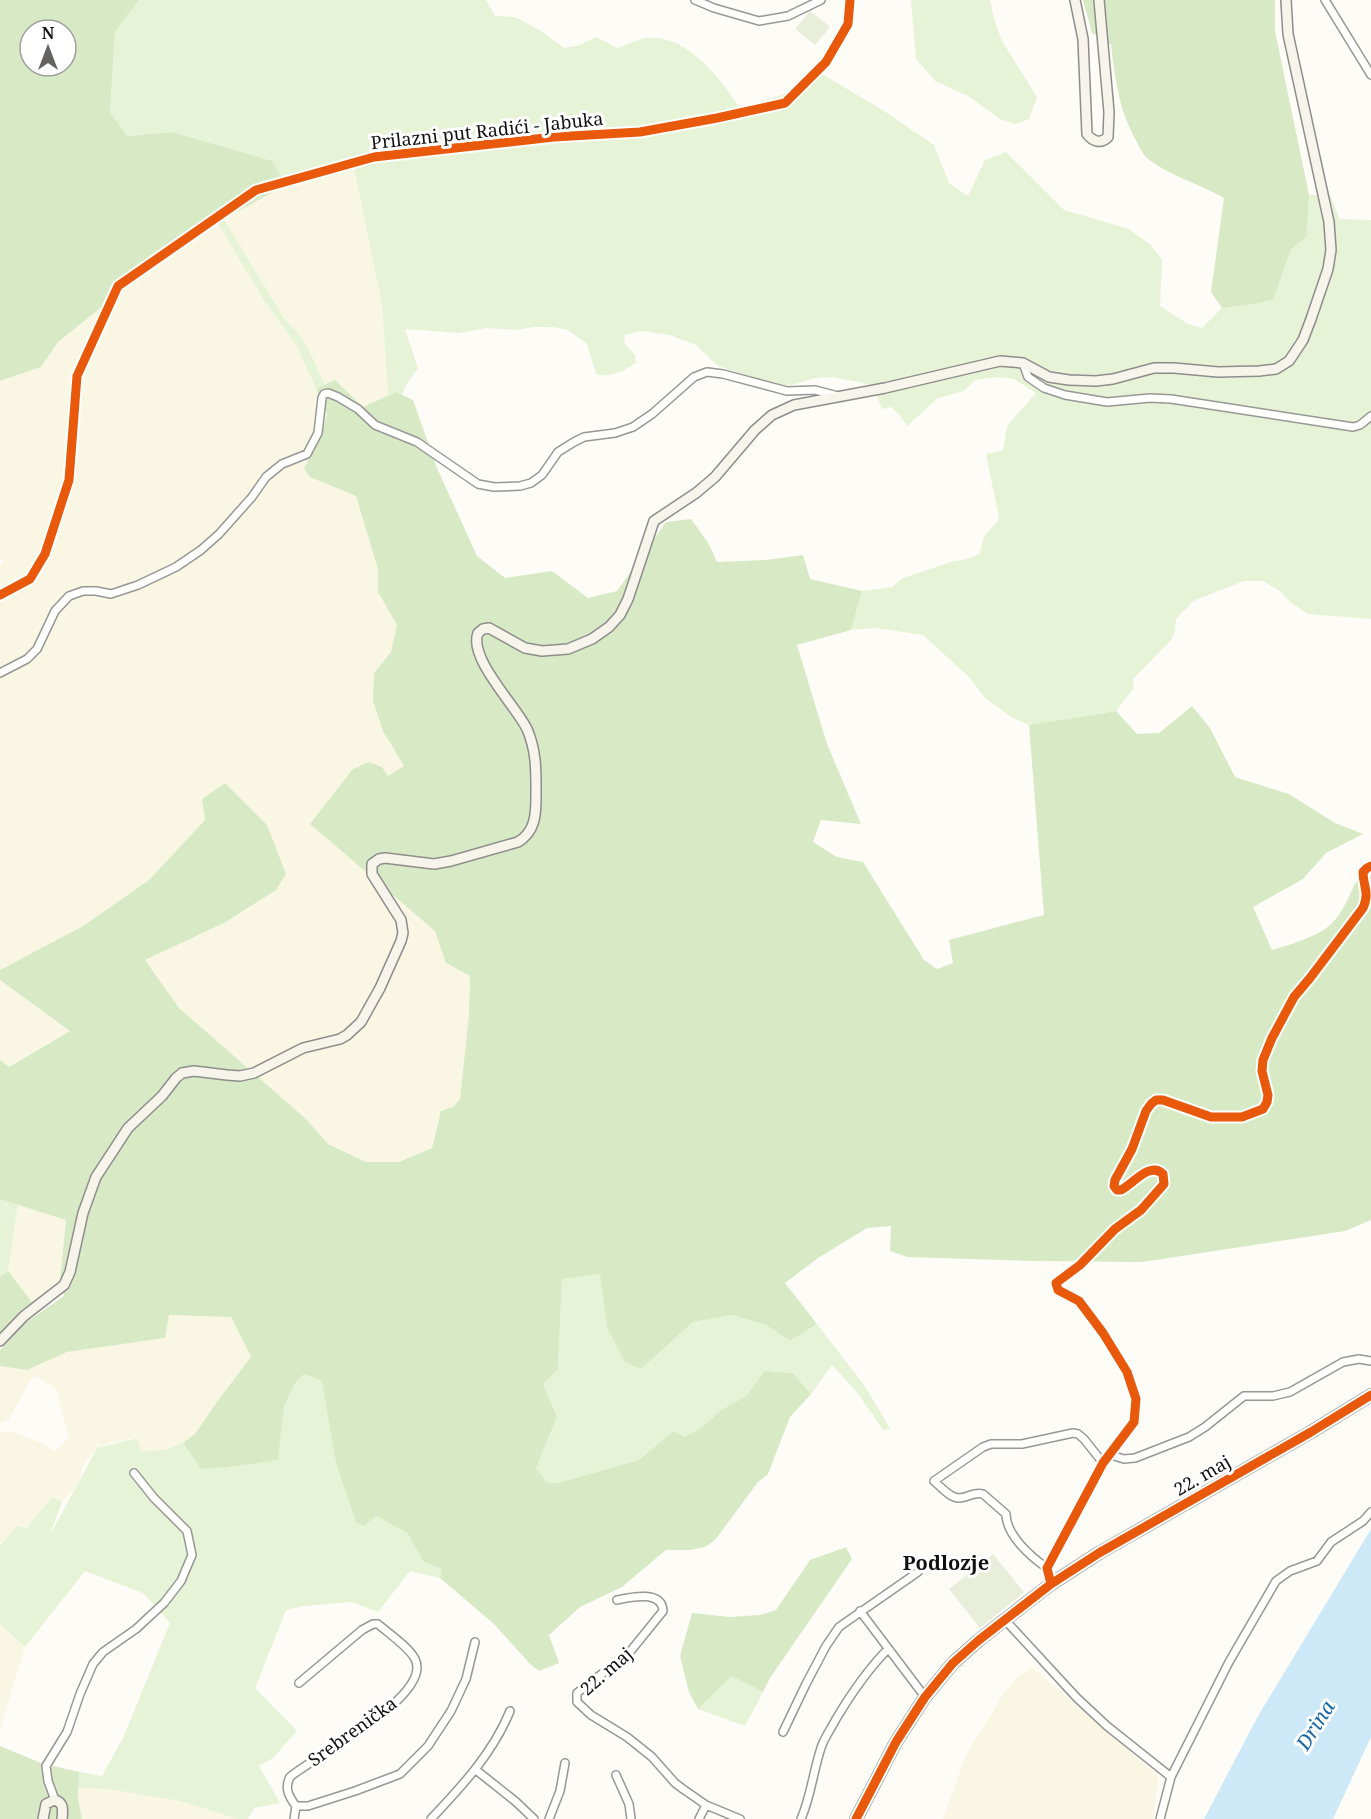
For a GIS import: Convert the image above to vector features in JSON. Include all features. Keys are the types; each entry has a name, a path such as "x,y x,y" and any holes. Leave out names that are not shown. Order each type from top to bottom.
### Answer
{"main road":[{"path":"1076,0 1083,39 1088,134 1091,139 1098,142 1105,141 1108,137 1109,112 1099,0"},
{"path":"0,1341 24,1316 64,1285 70,1272 83,1213 96,1177 128,1128 162,1096 176,1078 182,1073 194,1071 240,1076 254,1073 303,1048 340,1039 362,1022 380,988 403,933 401,920 372,874 372,864 385,858 434,864 452,861 525,838 536,815 536,756 526,728 482,660 476,644 478,633 483,629 489,628 525,648 542,651 568,649 592,639 609,627 620,615 628,599 651,527 657,517 696,493 715,477 755,430 772,415 794,405 885,388 1000,361 1023,363 1049,377 1096,381 1154,368 1218,372 1259,371 1276,369 1289,361 1303,339 1311,319 1328,269 1331,250 1329,222 1288,34 1286,0"},
{"name":"22. maj","path":"856,1819 896,1742 925,1697 952,1663 979,1640 1051,1584 1099,1553 1311,1432 1371,1395"},
{"path":"44,1819 46,1804 55,1800 62,1805 62,1819"}],"street":[{"path":"695,0 759,21 788,16 821,0"},
{"name":"Prilazni put Radići - Jabuka","path":"0,595 30,579 45,554 69,480 77,376 118,286 256,190 374,157 554,137 640,132 785,103 826,62 848,24 850,0"},
{"path":"1326,0 1371,75"},
{"path":"1023,363 1028,377 1044,388 1065,396 1084,399 1107,402 1150,398 1170,399 1353,427 1360,425 1371,416"},
{"path":"0,673 27,659 37,649 55,611 69,596 83,591 111,594 138,585 176,567 201,550 226,526 266,477 282,464 307,454 318,433 324,394 328,393 338,397 358,409 375,425 417,442 478,484 494,488 531,483 542,475 558,452 584,437 615,433 633,427 652,414 694,377 707,372 787,391 815,390 841,396"},
{"path":"1047,1568 1104,1463 1134,1422 1136,1399 1130,1380 1103,1333 1079,1301 1058,1290 1056,1282 1080,1265 1115,1229 1141,1210 1164,1184 1163,1174 1155,1170 1146,1173 1121,1190 1117,1190 1114,1186 1151,1104 1163,1100 1211,1117 1242,1117 1263,1109 1268,1095 1262,1071 1263,1060 1272,1038 1294,997 1363,908 1367,897 1364,872 1371,866"},
{"path":"1111,1455 1124,1459 1135,1458 1189,1437 1244,1396 1273,1396 1290,1392 1343,1362 1359,1359 1371,1361"},
{"path":"1051,1584 1047,1568 1034,1559 1010,1530 1006,1522 1006,1514 979,1492 959,1498 949,1494 934,1481 983,1447 991,1444 1022,1444 1067,1433 1078,1434 1104,1463"},
{"path":"55,1800 48,1781 46,1766 67,1732 93,1664 103,1652 136,1629 164,1603 181,1581 192,1555 187,1531 154,1498 134,1473"},
{"path":"1160,1819 1171,1778 1229,1662 1276,1581 1290,1571 1317,1561 1331,1542 1363,1521 1371,1512"},
{"path":"783,1732 826,1646 839,1627 918,1572"},
{"name":"22. maj","path":"617,1600 650,1597 662,1603 663,1611 629,1653 577,1693 577,1702 591,1715 644,1750 675,1783 706,1805 740,1819"},
{"path":"860,1611 925,1697"},
{"path":"1006,1621 1077,1698 1107,1726 1171,1778"},
{"name":"Srebrenička","path":"294,1819 296,1806 287,1791 290,1777 369,1724 400,1698 412,1684 417,1666 411,1653 378,1624 373,1624 362,1630 299,1683"},
{"path":"296,1806 308,1806 400,1774 428,1746 451,1711 466,1679 475,1642"},
{"path":"801,1819 822,1744 848,1699 874,1663 888,1649"},
{"path":"432,1819 476,1770 503,1728 510,1711"},
{"path":"549,1819 560,1791 565,1763"},
{"path":"476,1770 534,1819"},
{"path":"616,1775 629,1804 631,1819"},
{"path":"699,1819 706,1805"}],"shaded area":[{"path":"354,169 382,304 388,396 363,407 335,380 325,385 304,340 283,317 224,219 286,185"},
{"path":"218,224 265,302 296,345 327,414 310,477 356,496 378,569 378,592 397,625 391,652 374,673 383,731 405,766 387,777 446,963 470,976 469,1014 460,1099 437,1122 432,1148 399,1162 366,1162 328,1144 306,1119 179,1008 145,960 226,922 276,890 267,825 225,784 205,820 149,880 83,926 0,970 0,565 3,561 0,557 0,381 41,367 58,342 124,289"},
{"path":"0,980 70,1031 8,1067 0,1060"},
{"path":"18,1204 66,1220 60,1280 32,1302 8,1271"},
{"path":"169,1315 231,1316 251,1357 195,1434 183,1443 162,1450 141,1451 136,1438 97,1448 85,1462 77,1485 62,1502 52,1498 26,1529 18,1525 0,1546 0,1433 10,1431 42,1443 55,1451 69,1437 56,1389 34,1375 9,1419 0,1423 0,1366 27,1370 67,1352 164,1338"},
{"path":"0,1624 25,1647 0,1730"},
{"path":"1032,1667 1159,1777 1153,1819 943,1819 966,1755 1004,1693 1018,1676"},
{"path":"78,1788 108,1789 180,1801 238,1819 82,1819"}],"green space":[{"path":"0,0 139,0 115,32 110,112 127,136 172,132 272,161 286,185 224,219 124,289 58,342 41,367 0,381"},
{"path":"139,0 486,0 495,16 515,17 541,31 564,48 577,46 596,37 617,48 648,38 663,39 678,44 691,52 715,75 743,112 785,93 817,71 884,111 934,145 949,183 968,196 985,160 1006,152 1064,210 1129,229 1151,245 1162,260 1160,306 1188,324 1202,328 1222,308 1273,300 1291,250 1307,236 1309,195 1330,195 1340,219 1371,220 1371,619 1308,614 1290,602 1280,591 1263,581 1244,581 1193,601 1176,619 1175,631 1171,640 1133,679 1134,688 1116,711 1029,725 1013,718 985,698 970,678 923,635 875,628 851,630 862,591 892,587 903,578 980,554 986,534 999,518 986,454 1003,451 1007,426 1036,393 1014,379 998,377 975,380 964,391 938,398 907,426 891,407 882,409 873,385 832,377 815,378 781,387 718,366 696,345 670,335 641,331 625,335 624,343 635,355 636,363 617,373 601,375 596,374 587,344 568,330 533,327 517,330 486,328 460,333 405,329 418,368 402,395 396,392 388,396 382,304 354,169 286,185 271,161 172,132 127,136 110,112 115,32"},
{"path":"911,0 990,0 1002,41 1037,97 1029,119 1015,124 1000,119 968,96 935,81 916,59"},
{"path":"1083,0 1275,0 1275,31 1309,195 1307,236 1291,250 1273,300 1222,308 1211,292 1224,198 1164,169 1143,154 1122,107 1111,45 1092,33"},
{"path":"810,11 830,27 815,45 795,29"},
{"path":"224,219 283,317 304,340 325,385 316,389 296,345 265,302 218,224"},
{"path":"335,380 363,407 396,392 413,400 437,468 477,556 505,578 552,571 588,598 617,591 666,522 691,519 709,544 717,562 766,560 803,555 810,579 862,591 851,630 797,645 827,744 861,824 821,820 813,842 837,857 863,862 924,960 937,969 953,963 949,940 1044,915 1029,725 1116,711 1137,734 1159,733 1192,706 1210,728 1235,777 1289,794 1335,823 1363,834 1326,853 1303,879 1253,907 1272,950 1304,940 1327,928 1346,904 1356,882 1371,876 1371,1220 1345,1231 1142,1262 907,1257 890,1251 891,1226 867,1228 818,1258 785,1283 817,1324 790,1341 766,1325 732,1315 693,1322 641,1369 625,1362 607,1327 600,1274 562,1279 558,1369 543,1384 557,1417 536,1468 547,1482 558,1483 639,1460 673,1431 685,1437 701,1428 721,1410 746,1396 765,1371 793,1373 811,1394 790,1417 768,1474 758,1482 715,1540 705,1547 690,1550 666,1550 622,1587 580,1607 549,1635 559,1663 539,1671 494,1624 440,1578 442,1569 424,1562 407,1533 376,1516 364,1526 356,1522 336,1463 322,1381 304,1374 294,1385 284,1407 278,1460 201,1469 183,1443 195,1434 251,1357 231,1317 169,1315 165,1338 67,1352 27,1370 0,1366 0,1350 25,1323 64,1296 60,1280 66,1220 0,1199 0,1060 9,1067 70,1031 0,980 0,970 83,926 149,880 205,820 202,799 225,783 267,825 286,874 276,890 226,922 145,960 179,1008 306,1119 328,1144 366,1162 399,1162 432,1148 441,1111 453,1107 460,1099 469,1014 470,976 446,963 435,931 310,824 353,769 369,762 382,767 388,776 404,766 383,731 373,701 374,673 391,652 397,625 378,592 378,569 356,496 310,477 304,468 321,436 327,414 316,389"},
{"path":"0,1199 18,1204 8,1271 0,1277"},
{"path":"8,1271 32,1302 19,1312 0,1334 0,1277"},
{"path":"600,1273 607,1327 641,1369 693,1322 732,1315 766,1325 790,1341 817,1324 864,1385 890,1428 884,1431 856,1391 832,1365 811,1394 793,1373 765,1371 746,1396 721,1410 701,1428 685,1437 672,1432 639,1460 558,1483 547,1482 536,1468 557,1417 543,1384 558,1369 562,1279"},
{"path":"304,1374 323,1381 336,1463 364,1526 376,1516 407,1533 424,1562 442,1569 440,1578 410,1571 378,1612 352,1602 304,1606 286,1610 255,1688 297,1731 273,1758 259,1766 280,1803 254,1808 248,1819 238,1819 180,1801 108,1789 78,1788 79,1772 102,1776 123,1738 170,1623 143,1593 85,1571 25,1647 0,1624 0,1546 18,1525 26,1529 52,1497 62,1502 49,1537 97,1448 137,1438 141,1451 163,1450 183,1443 201,1469 278,1460 284,1407 294,1385"},
{"path":"846,1547 852,1559 770,1678 763,1692 732,1676 698,1709 689,1692 680,1656 692,1613 730,1617 760,1615 776,1610 810,1560"},
{"path":"993,1554 1024,1592 980,1628 949,1589"},
{"path":"732,1676 763,1692 745,1726 698,1709"},
{"path":"0,1746 41,1763 79,1772 78,1798 82,1819 0,1819"}],"water":[{"name":"Drina","path":"1371,1529 1371,1737 1333,1819 1204,1819 1258,1716"}],"cycle path":[{"path":"0,595 30,579 45,554 69,480 77,376 118,286 256,190 374,157 554,137 640,132 785,103 826,62 848,24 850,0"},
{"path":"1051,1584 1047,1568 1103,1463 1134,1422 1136,1399 1127,1372 1103,1333 1079,1301 1058,1290 1056,1283 1080,1265 1115,1229 1141,1210 1164,1184 1163,1174 1153,1170 1121,1190 1117,1190 1114,1186 1151,1104 1156,1100 1163,1100 1211,1117 1242,1117 1263,1109 1268,1095 1262,1071 1263,1060 1272,1038 1294,997 1363,908 1366,894 1363,872 1371,866"},
{"path":"856,1819 896,1742 925,1697 953,1663 979,1640 1051,1584 1099,1553 1311,1432 1371,1395"}],"district":[{"name":"Podlozje","path":"946,1562"}]}
